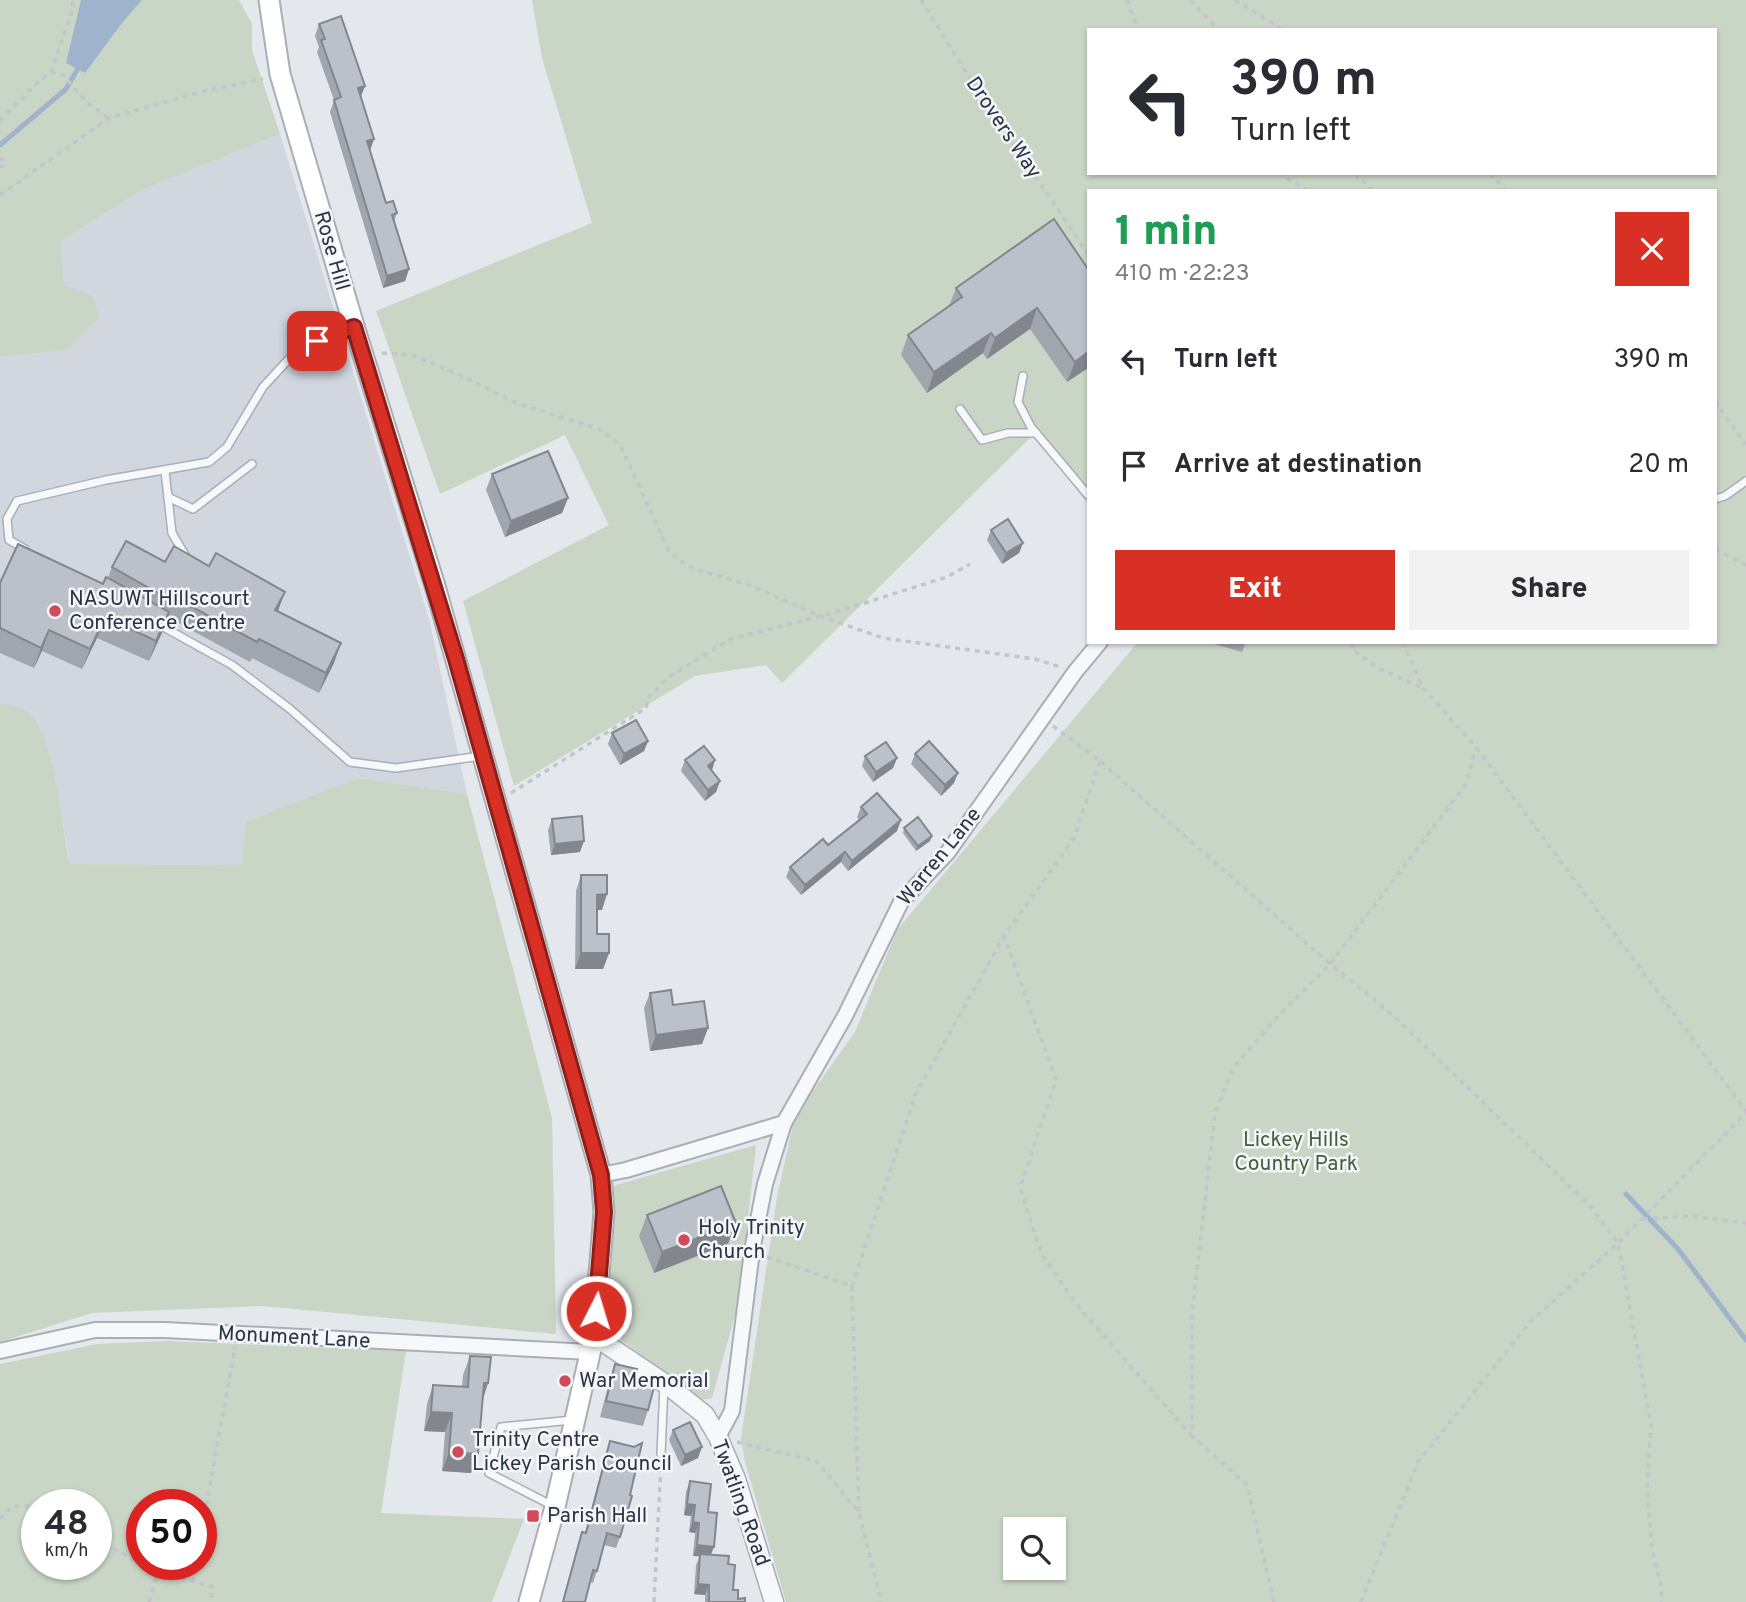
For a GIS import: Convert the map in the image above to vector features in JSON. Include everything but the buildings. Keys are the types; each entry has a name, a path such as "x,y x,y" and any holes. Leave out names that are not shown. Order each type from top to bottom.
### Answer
{"main road":[{"name":"Rose Hill","path":"269,0 280,74 484,755 601,1175 604,1212 592,1344 555,1507 529,1602"}],"street":[{"name":"Warren Lane","path":"718,1437 732,1411 752,1251 765,1184 784,1123 845,1016 901,902 948,852 1098,644"},
{"path":"601,1175 784,1123"},
{"name":"Monument Lane","path":"0,1351 95,1330 592,1344"},
{"name":"Twatling Road","path":"592,1344 664,1383 705,1415 718,1437 736,1479 774,1602"}],"lane":[{"path":"33,554 9,540 8,519 17,501 106,480 209,462 227,447 263,387 298,349 354,327"},
{"path":"1023,376 1018,402 1036,433 1087,494"},
{"path":"960,409 982,440 1008,433 1036,433"},
{"path":"168,497 193,509 252,464"},
{"path":"165,471 172,533 186,557"},
{"path":"1717,498 1746,481"},
{"path":"151,621 232,665 290,709 350,762 396,768 484,755"},
{"path":"662,1454 664,1383"},
{"path":"555,1507 488,1474 501,1427 574,1420"}],"path":[{"path":"0,121 51,71 72,12 73,0"},
{"name":"Drovers Way","path":"921,0 984,101 1087,253"},
{"path":"1127,0 1138,28"},
{"path":"1190,0 1217,28"},
{"path":"1235,0 1280,28"},
{"path":"51,71 64,76 78,94 109,118"},
{"path":"0,195 109,118 205,91 280,74"},
{"path":"0,158 5,162 0,168"},
{"path":"1281,175 1305,189"},
{"path":"1357,175 1371,189"},
{"path":"1492,175 1504,189"},
{"path":"363,351 412,355 516,403 599,429 620,445 669,551 678,560 697,570 751,586 820,616 883,638 1035,659 1076,672"},
{"path":"1717,404 1746,445"},
{"path":"1717,550 1746,565"},
{"path":"496,798 515,792 646,709 648,698 667,678 731,639 820,616 947,577 970,564"},
{"path":"1352,644 1354,651 1380,669 1423,688"},
{"path":"1361,1602 1418,1462 1531,1321 1618,1243 1746,1112 1476,747 1423,688 1404,644"},
{"path":"1043,718 1100,761 1330,964 1394,1016 1590,1206 1618,1243 1651,1425 1647,1487 1652,1549 1662,1590 1661,1602"},
{"path":"1192,1436 1192,1314 1215,1114 1233,1069 1280,1014 1330,964 1466,784 1476,747"},
{"path":"881,1602 859,1511 852,1286 916,1093 1004,936 1074,838 1100,761"},
{"path":"1004,936 1056,1080 1020,1188 1041,1253 1076,1304 1192,1436 1247,1485 1274,1602"},
{"path":"1641,1219 1689,1216 1746,1223"},
{"path":"752,1251 852,1286"},
{"path":"210,1489 238,1335"},
{"path":"718,1437 816,1461 859,1511"},
{"path":"654,1602 662,1454"},
{"path":"0,1519 11,1507 21,1506"},
{"path":"149,1602 156,1580"},
{"path":"186,1580 213,1587 210,1602"}],"shaded area":[{"name":"NASUWT Hillscourt Conference Centre","path":"280,134 429,619 467,794 358,778 242,865 70,864 60,805 0,703 0,265 60,242 140,191"}],"green space":[{"path":"0,0 239,0 252,24 252,50 280,134 140,191 60,242 64,285 93,296 99,318 66,350 0,356"},
{"name":"Lickey Hills Country Park","path":"532,0 1746,0 1746,1602 786,1602 745,1462 741,1438 777,1197 795,1116 855,1032 897,930 1136,644 1717,644 1717,189 1087,189 1087,503 1034,434 782,683 766,665 695,676 514,786 463,601 609,525 565,435 440,494 376,311 592,223 542,58"},
{"path":"0,703 26,711 36,722 44,739 56,782 70,864 242,865 246,822 358,778 467,794 552,1118 556,1334 262,1306 92,1313 0,1342"},
{"path":"756,1145 739,1301 712,1398 701,1400 622,1341 611,1319 609,1187"},
{"path":"167,1341 406,1351 381,1513 524,1519 492,1602 0,1602 0,1364 97,1344"}],"water":[{"path":"81,0 142,0 85,73 66,63"}],"waterway":[{"path":"0,145 66,89 77,70"},
{"path":"1626,1194 1678,1249 1746,1340"}],"place":[{"name":"NASUWT Hillscourt Conference Centre","path":"55,611"},
{"name":"Holy Trinity Church","path":"684,1240"},
{"name":"War Memorial","path":"565,1381"},
{"name":"Trinity Centre Lickey Parish Council","path":"458,1452"},
{"name":"Parish Hall","path":"533,1516"}],"route":[{"path":"317,341 354,327 435,586 484,755 601,1175 604,1212 596,1311"}]}
